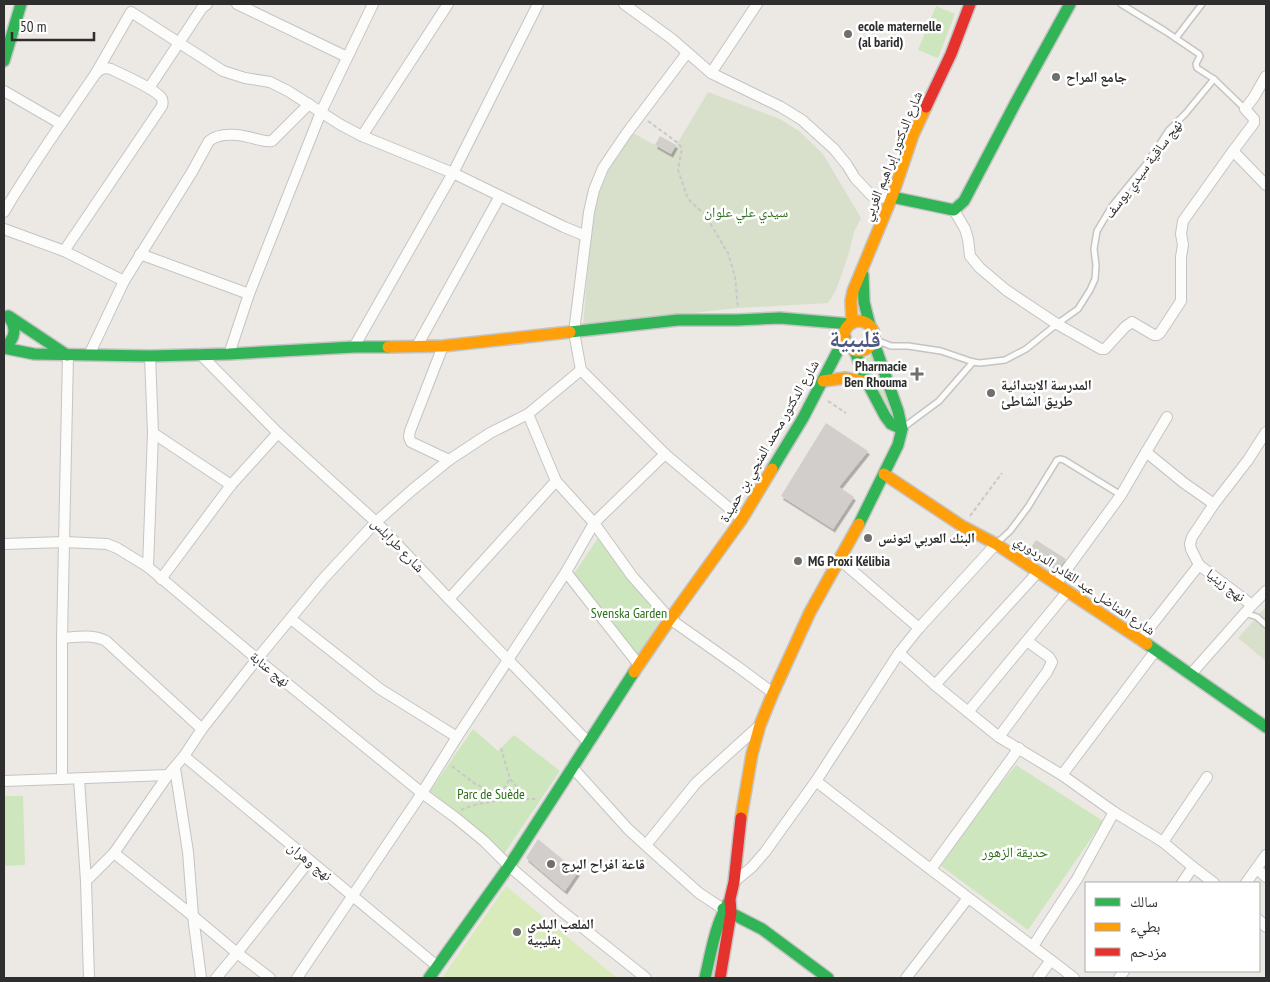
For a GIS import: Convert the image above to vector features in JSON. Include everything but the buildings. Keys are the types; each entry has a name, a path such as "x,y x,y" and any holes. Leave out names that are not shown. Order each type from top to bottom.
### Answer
{"street":[{"path":"4,61 21,4"},
{"path":"237,4 347,56"},
{"path":"229,354 249,294 321,112 373,4"},
{"path":"362,136 448,4"},
{"path":"354,347 453,173 538,4"},
{"path":"624,4 672,39 711,73 781,107 802,120 834,149 847,164 855,178 871,195 878,198 892,197 915,201 954,210 967,234 970,256 980,268 1006,290 1057,324 1101,349 1105,349 1132,322 1154,335 1158,335 1181,301 1181,257 1183,245 1181,234 1183,221 1254,123 1254,119 1245,109 1266,76"},
{"path":"711,73 757,4"},
{"name":"شارع الدكتور إبراهيم الغربي","path":"848,330 853,291 892,197 913,135 950,54 970,4"},
{"path":"954,210 964,201 1070,4"},
{"path":"149,88 201,5"},
{"path":"4,212 18,188 96,73 131,12 178,44 223,71 245,78 270,82 362,136 453,173 586,236"},
{"path":"687,53 603,168 594,190 589,212 574,332 581,370 665,454 742,519"},
{"path":"64,251 162,106 160,96 149,88 106,67 96,73"},
{"path":"4,90 61,124"},
{"path":"89,355 124,281 210,140 222,136 238,136 266,142 272,141 309,104"},
{"path":"1232,151 1266,185"},
{"path":"417,346 500,196"},
{"path":"4,229 64,251 124,281"},
{"path":"140,254 249,294"},
{"path":"720,978 727,911 734,882 741,818 752,754 760,725 772,693 810,612 859,526 902,435 898,411 873,339 873,332 865,308 863,289 864,263"},
{"path":"7,315 68,356"},
{"path":"4,347 13,340 15,334 13,322 7,315"},
{"path":"4,347 34,354 150,356 354,347 443,346 678,320 780,318 810,321 848,330"},
{"path":"848,330 860,321 870,326"},
{"path":"848,330 848,346 854,350 864,350 871,344 873,339"},
{"name":"شارع الدكتور محمد المنجي بن حميدة","path":"429,978 508,866 638,665 742,519 774,468 823,380 848,330"},
{"path":"443,346 409,437 411,442 449,460"},
{"path":"854,350 867,382 888,421 902,429"},
{"name":"شارع طرابلس","path":"200,354 278,433 376,522 449,600 589,743"},
{"path":"62,780 62,638 68,356"},
{"path":"148,567 153,433 150,356"},
{"path":"86,881 114,853 202,729 257,659 323,579 376,522 449,460 490,433 528,414 581,370"},
{"path":"823,380 850,378 867,382"},
{"path":"528,414 556,481 594,524 632,576 670,619 772,693"},
{"path":"1056,584 1120,495 1167,417"},
{"path":"1140,640 1199,565 1191,549 1190,541 1266,432"},
{"path":"153,433 231,485"},
{"path":"162,579 231,485 278,433"},
{"path":"1146,452 1184,483 1214,504"},
{"path":"298,978 422,793 566,572 594,524 665,454"},
{"name":"شارع المناضل عبد القادر الدردوري","path":"884,474 962,526 996,544 1156,650 1266,726"},
{"path":"449,600 556,481"},
{"name":"نهج عنابة","path":"4,544 65,542 107,544 148,567 257,659 484,841 508,866 646,978"},
{"path":"734,882 766,852 816,781 918,628 996,544"},
{"path":"840,560 918,628"},
{"name":"نهج زينيا","path":"1199,565 1252,605"},
{"path":"566,572 638,665"},
{"path":"935,685 1038,572"},
{"path":"1191,674 1266,591"},
{"path":"968,712 1067,592"},
{"path":"291,619 380,689 457,737"},
{"path":"62,638 93,636 106,641 202,729"},
{"path":"1000,737 1052,664 1050,657 1027,641"},
{"path":"1062,775 1156,650"},
{"path":"899,654 1000,737 1062,775 1114,812 1163,842 1213,882"},
{"path":"646,845 696,783 760,725"},
{"path":"931,869 1019,748"},
{"name":"نهج وهران","path":"184,756 437,966"},
{"path":"572,767 628,828 699,893 762,930 828,978"},
{"path":"4,781 80,779 172,771"},
{"path":"172,771 188,852 193,916 201,978"},
{"path":"1163,842 1207,776"},
{"path":"80,779 90,978"},
{"path":"816,781 1074,978"},
{"path":"1033,946 1077,879 1114,812"},
{"path":"114,853 270,978"},
{"path":"1247,882 1266,856"},
{"path":"216,978 309,861"},
{"path":"1183,882 1193,867"},
{"path":"1257,869 1266,878"},
{"path":"906,978 968,898"},
{"path":"705,978 717,926 727,911"},
{"path":"1038,978 1050,960"}],"lane":[{"path":"1121,4 1199,54 1200,56 1196,64 1197,68 1214,79 1245,109"},
{"path":"1176,38 1202,4"},
{"name":"نهج ساقية سيدي يوسف","path":"873,339 891,346 942,350 980,363 1005,360 1026,349 1078,309 1095,279 1094,249 1097,231 1112,206 1147,163 1169,130 1214,79"},
{"path":"902,429 939,401 973,362"},
{"path":"996,544 1010,531 1028,507 1058,460 1064,460 1120,495"},
{"path":"1246,614 1257,617 1266,625"}],"path":[{"path":"641,115 682,148 678,170 688,199 705,214 728,253 735,277 738,308 737,320"},
{"path":"816,392 846,413"},
{"path":"962,526 1002,473"},
{"path":"501,748 510,779 528,799"},
{"path":"443,759 474,783 487,790 502,792"},
{"path":"496,801 510,779"},
{"path":"456,818 462,809 496,801 541,799 548,804"}],"green space":[{"path":"936,6 955,14 938,58 918,50"},
{"name":"سيدي علي علوان","path":"708,92 780,119 799,131 823,154 861,218 854,232 836,290 828,303 738,308 583,325 594,196 604,174 631,132 671,154"},
{"path":"875,353 895,419 862,361"},
{"name":"Svenska Garden","path":"598,538 664,614 635,659 569,581"},
{"path":"1266,607 1266,661 1238,638"},
{"name":"Parc de Suède","path":"473,729 498,751 514,735 560,771 502,857 426,797"},
{"name":"حديقة الزهور","path":"1016,765 1103,821 1028,930 937,863"},
{"path":"4,796 23,796 25,865 4,866"},
{"name":"الملعب البلدي بقليبية","path":"506,886 617,978 442,978"}],"traffic: fast":[{"path":"4,61 21,4"},
{"path":"892,197 954,210 964,201 1070,4"},
{"path":"863,275 864,302 870,326"},
{"path":"4,347 11,340 14,333 13,324 8,316"},
{"path":"10,317 67,355"},
{"path":"570,332 678,320 780,318 850,324"},
{"path":"772,469 803,418 845,337"},
{"path":"859,524 898,445 902,429 898,411 873,340"},
{"path":"4,348 34,354 150,356 388,347"},
{"path":"854,349 867,382 885,416 891,424 902,429"},
{"path":"1147,644 1266,727"},
{"path":"429,978 509,866 634,672"},
{"path":"705,978 711,949 728,903"},
{"path":"723,909 762,929 828,978"}],"traffic: slow":[{"path":"852,323 851,301 853,291 892,197 913,135 926,107"},
{"path":"859,321 869,326 874,336 869,346 859,351 849,346 844,336 849,326 859,321"},
{"path":"388,347 443,346 570,332"},
{"path":"823,381 845,378 867,382"},
{"path":"634,672 742,519 772,469"},
{"path":"884,474 962,526 996,544 1147,644"},
{"path":"741,818 752,754 760,725 810,612 859,524"}],"traffic: jam":[{"path":"926,107 951,54 970,4"},
{"path":"720,978 731,913 730,899 734,882 741,818"}],"place":[{"name":"ecole maternelle (al barid)","path":"848,34"},
{"name":"جامع المراح","path":"1056,77"},
{"name":"Pharmacie Ben Rhouma","path":"917,374"},
{"name":"المدرسة الابتدائية طريق الشاطئ","path":"991,393"},
{"name":"البنك العربي لتونس","path":"868,538"},
{"name":"MG Proxi Kélibia","path":"798,561"},
{"name":"قاعة افراح البرج","path":"551,864"},
{"name":"الملعب البلدي بقليبية","path":"517,932"}],"district":[{"name":"قليبية","path":"855,339"}]}
